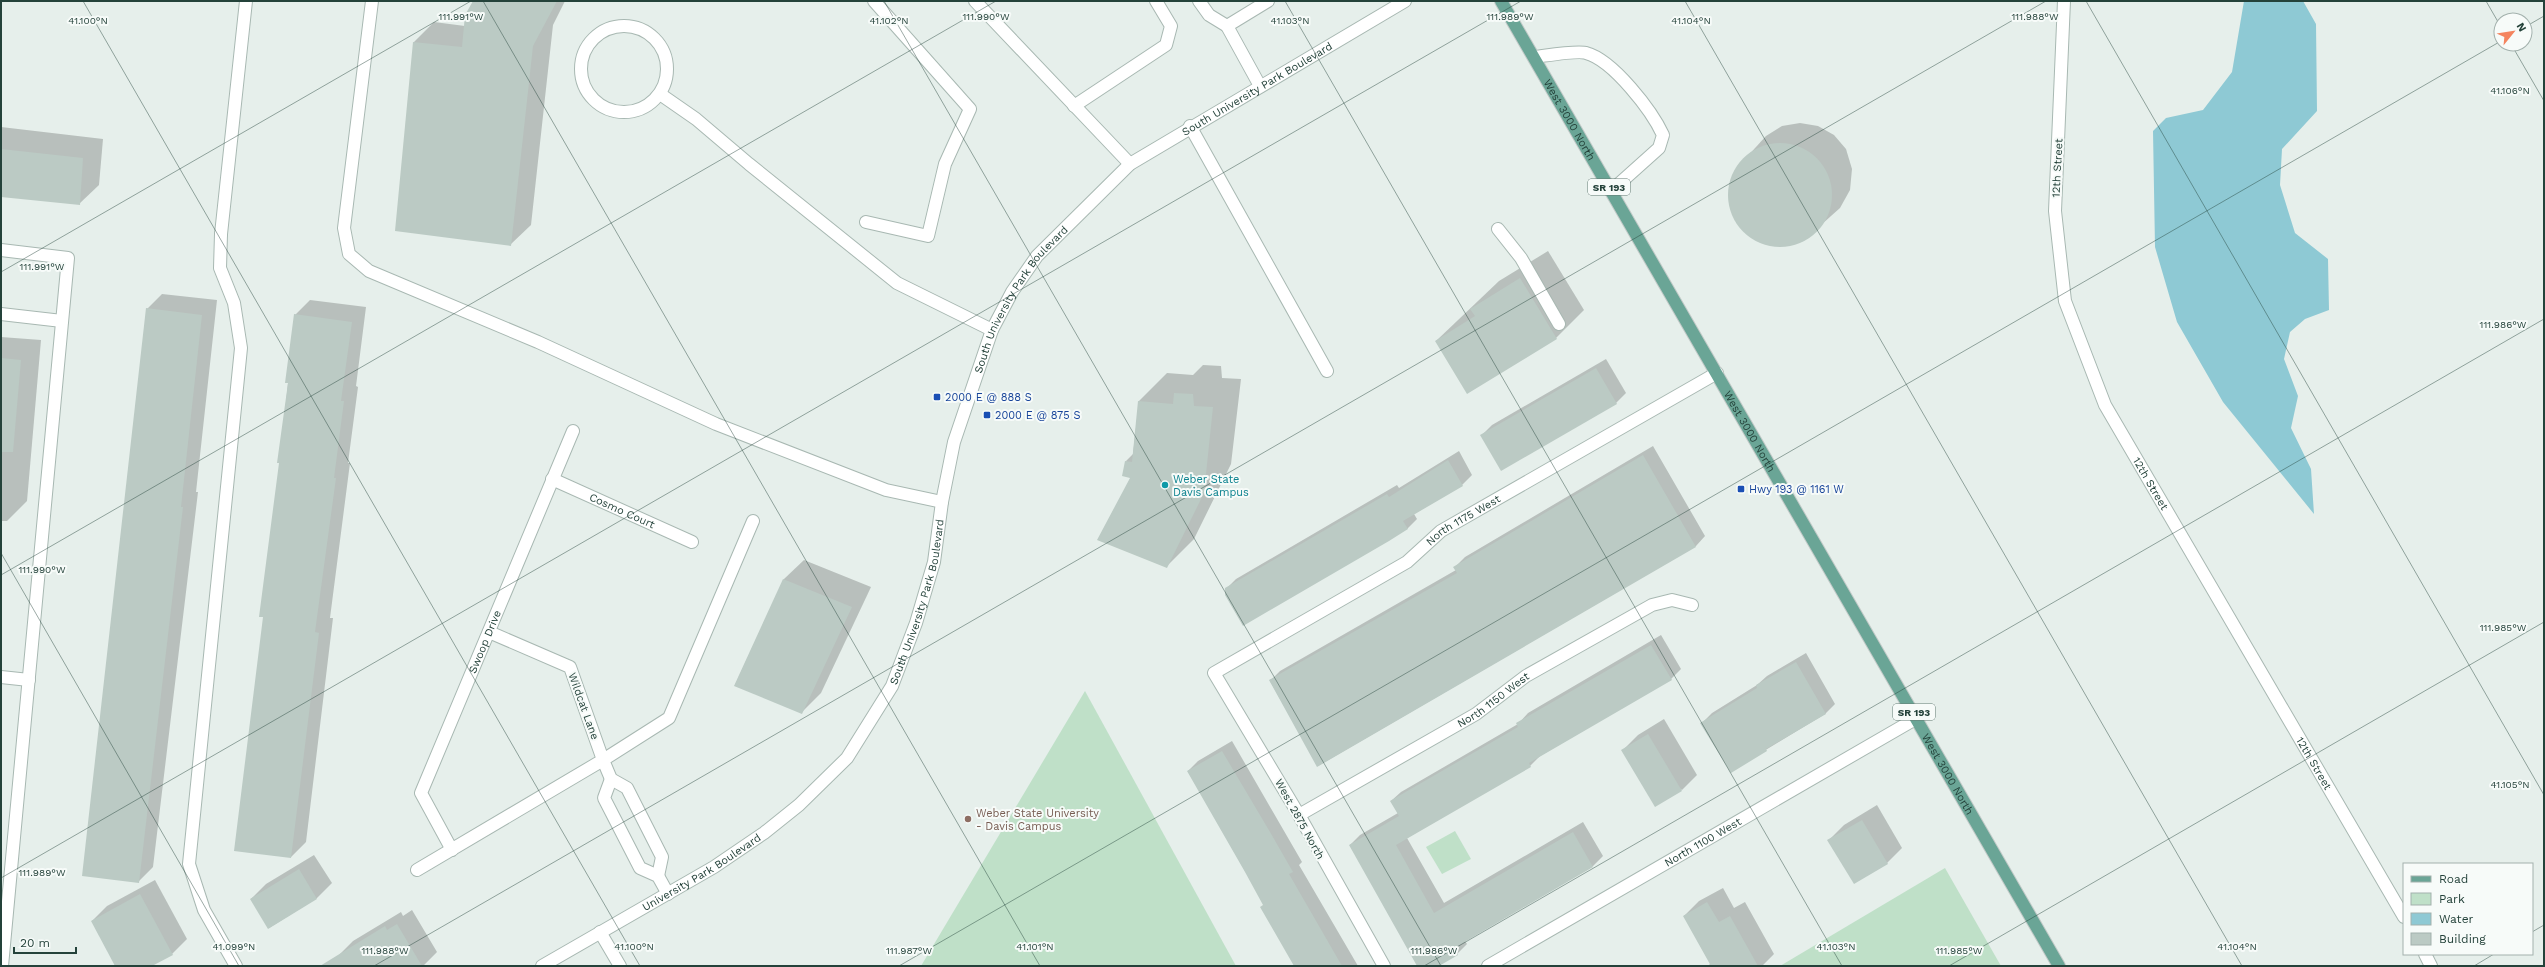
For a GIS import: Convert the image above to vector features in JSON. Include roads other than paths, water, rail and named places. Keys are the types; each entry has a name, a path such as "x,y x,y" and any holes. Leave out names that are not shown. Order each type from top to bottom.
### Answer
{"main road":[{"name":"West 3000 North","path":"1501,1 1917,718 2059,966"}],"street":[{"path":"235,966 204,910 189,864 242,348 234,303 220,268 222,234 246,1"},
{"path":"372,1 344,228 349,254 369,271 538,342 716,424 886,490 942,502"},
{"path":"866,222 928,236 945,164 970,109 874,1"},
{"path":"975,1 1130,164"},
{"path":"1074,106 1166,45 1171,26 1156,1"},
{"path":"1199,1 1209,15 1227,26 1260,86"},
{"path":"1227,26 1268,1"},
{"name":"South University Park Boulevard","path":"847,758 892,686 916,623 934,562 942,502 954,442 992,330 1012,292 1037,256 1130,164 1190,126 1406,1"},
{"name":"12th Street","path":"2064,1 2055,211 2065,301 2105,404 2403,916"},
{"path":"629,26 643,30 656,39 664,50 668,65 666,80 660,94 644,108 630,113 609,110 596,102 586,91 582,81 581,66 584,51 593,38 606,30 629,26"},
{"path":"1534,58 1586,53 1612,70 1655,117 1663,135 1659,148 1611,191"},
{"path":"660,94 696,119 749,164 898,283 992,330"},
{"path":"1190,126 1327,371"},
{"path":"1498,229 1521,258 1559,324"},
{"path":"1,250 68,258 2,966"},
{"path":"1,314 62,321"},
{"name":"North 1175 West","path":"1214,673 1407,562 1441,531 1717,373"},
{"name":"Swoop Drive","path":"452,850 421,793 573,431"},
{"name":"Cosmo Court","path":"552,479 692,542"},
{"path":"418,870 603,760 668,718 753,521"},
{"name":"North 1150 West","path":"1299,815 1476,714 1526,676 1652,605 1672,600 1692,605"},
{"name":"Wildcat Lane","path":"489,632 570,667 611,779"},
{"name":"West 2875 North","path":"1214,673 1299,815 1384,966"},
{"path":"1,677 29,680"},
{"name":"North 1100 West","path":"1488,966 1917,718"},
{"name":"University Park Boulevard","path":"546,965 600,932 714,867 764,833 799,805 847,758"},
{"path":"658,876 662,857 628,788 611,779 604,798 640,868 658,876 668,894"},
{"path":"600,932 620,966"},
{"path":"2426,955 2432,966"}],"water":[{"path":"2244,1 2303,1 2316,24 2317,111 2282,149 2280,185 2295,233 2328,259 2329,310 2305,319 2290,332 2284,359 2298,396 2291,428 2311,469 2314,514 2223,402 2177,322 2155,247 2153,131 2166,118 2203,110 2232,72"}],"place":[{"name":"2000 E @ 888 S","path":"937,397"},
{"name":"2000 E @ 875 S","path":"987,415"},
{"name":"Weber State Davis Campus","path":"1165,485"},
{"name":"Hwy 193 @ 1161 W","path":"1741,489"},
{"name":"Weber State University - Davis Campus","path":"968,819"}]}
